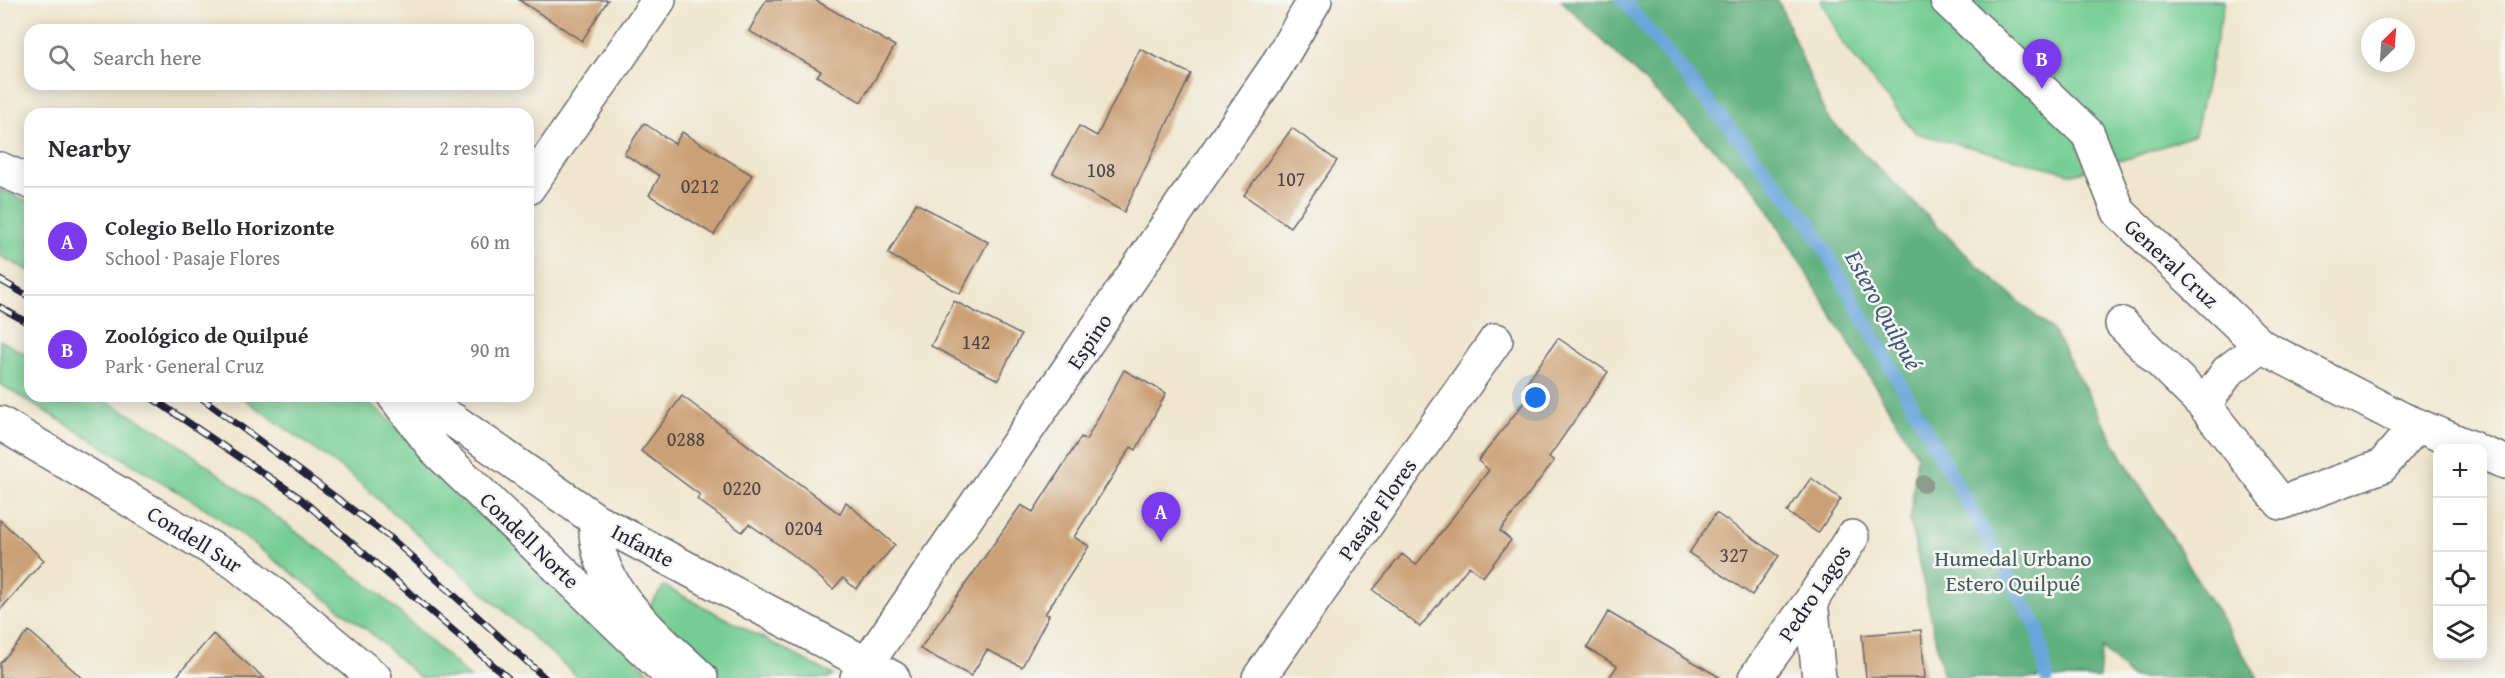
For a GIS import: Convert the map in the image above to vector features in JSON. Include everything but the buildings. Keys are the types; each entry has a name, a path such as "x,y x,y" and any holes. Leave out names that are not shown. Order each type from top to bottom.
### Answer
{"street":[{"path":"534,179 659,0"},
{"name":"Espino","path":"872,673 1275,68 1315,0"},
{"name":"General Cruz","path":"1947,0 2088,134 2119,212 2261,346 2417,425 2462,444"},
{"path":"0,169 24,179"},
{"path":"2122,324 2204,405 2281,503 2382,466 2417,425"},
{"name":"Pasaje Flores","path":"1259,678 1496,340"},
{"path":"2204,405 2228,371 2261,346"},
{"name":"Condell Norte","path":"399,402 435,449 673,678"},
{"name":"Infante","path":"416,402 453,420 596,520 872,673"},
{"name":"Condell Sur","path":"0,423 236,563 375,678"},
{"path":"2487,455 2505,462"},
{"name":"Condell Norte","path":"596,520 594,541 614,585 641,621 701,678"},
{"name":"Pedro Lagos","path":"1755,678 1852,537"},
{"path":"1810,601 1819,678"}],"green space":[{"name":"Humedal Urbano Estero Quilpué","path":"1561,0 1778,0 1826,116 1977,265 2054,332 2125,462 2258,678 2132,678 2102,648 2099,678 1944,678 1910,522 1917,455 1756,190"},
{"path":"1821,0 2225,0 2195,135 2133,157 2073,174 1916,133 1843,44"},
{"path":"0,189 24,199 24,268 0,256"},
{"path":"0,340 24,354 24,399 0,384"},
{"path":"30,402 108,402 166,435 376,591 471,678 420,678 371,633 210,511"},
{"path":"248,402 369,402 425,452 655,678 579,678 352,476"},
{"path":"664,586 833,675 830,678 722,678 649,607"}],"waterway":[{"name":"Estero Quilpué","path":"1623,0 1811,225 2037,627 2047,678"}],"railway":[{"path":"0,280 24,294"},
{"path":"0,307 24,321"},
{"path":"158,402 300,498 508,678"},
{"path":"207,402 392,539 545,678"}],"place":[{"name":"Zoológico de Quilpué","path":"2042,89"},
{"name":"Colegio Bello Horizonte","path":"1161,542"}]}
